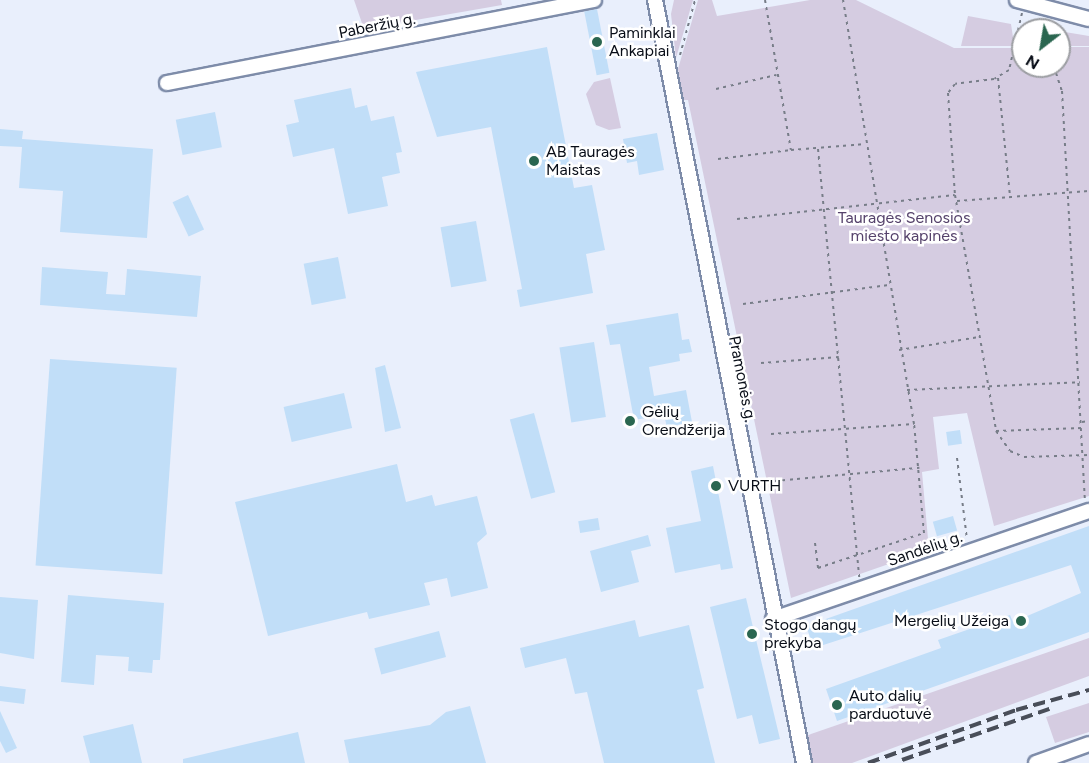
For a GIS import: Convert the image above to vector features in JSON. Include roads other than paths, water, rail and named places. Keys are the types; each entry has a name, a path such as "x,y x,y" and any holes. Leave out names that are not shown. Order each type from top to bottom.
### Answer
{"street":[{"name":"Paberžių g.","path":"167,83 594,0"},
{"name":"Pramonės g.","path":"655,0 773,620 804,763"},
{"path":"1021,1 1089,19"},
{"name":"Sandėlių g.","path":"773,620 1088,511"},
{"path":"1036,763 1089,744"}],"railway":[{"path":"868,763 1016,710 1089,690"},
{"path":"902,760 1049,709"}],"place":[{"name":"Paminklai Ankapiai","path":"597,42"},
{"name":"AB Tauragės Maistas","path":"534,161"},
{"name":"Gėlių Orendžerija","path":"630,421"},
{"name":"VURTH","path":"716,486"},
{"name":"Mergelių Užeiga","path":"1021,621"},
{"name":"Stogo dangų prekyba","path":"752,634"},
{"name":"Auto dalių parduotuvė","path":"837,705"}],"park label":[{"name":"Tauragės Senosios miesto kapinės","path":"904,227"}]}
